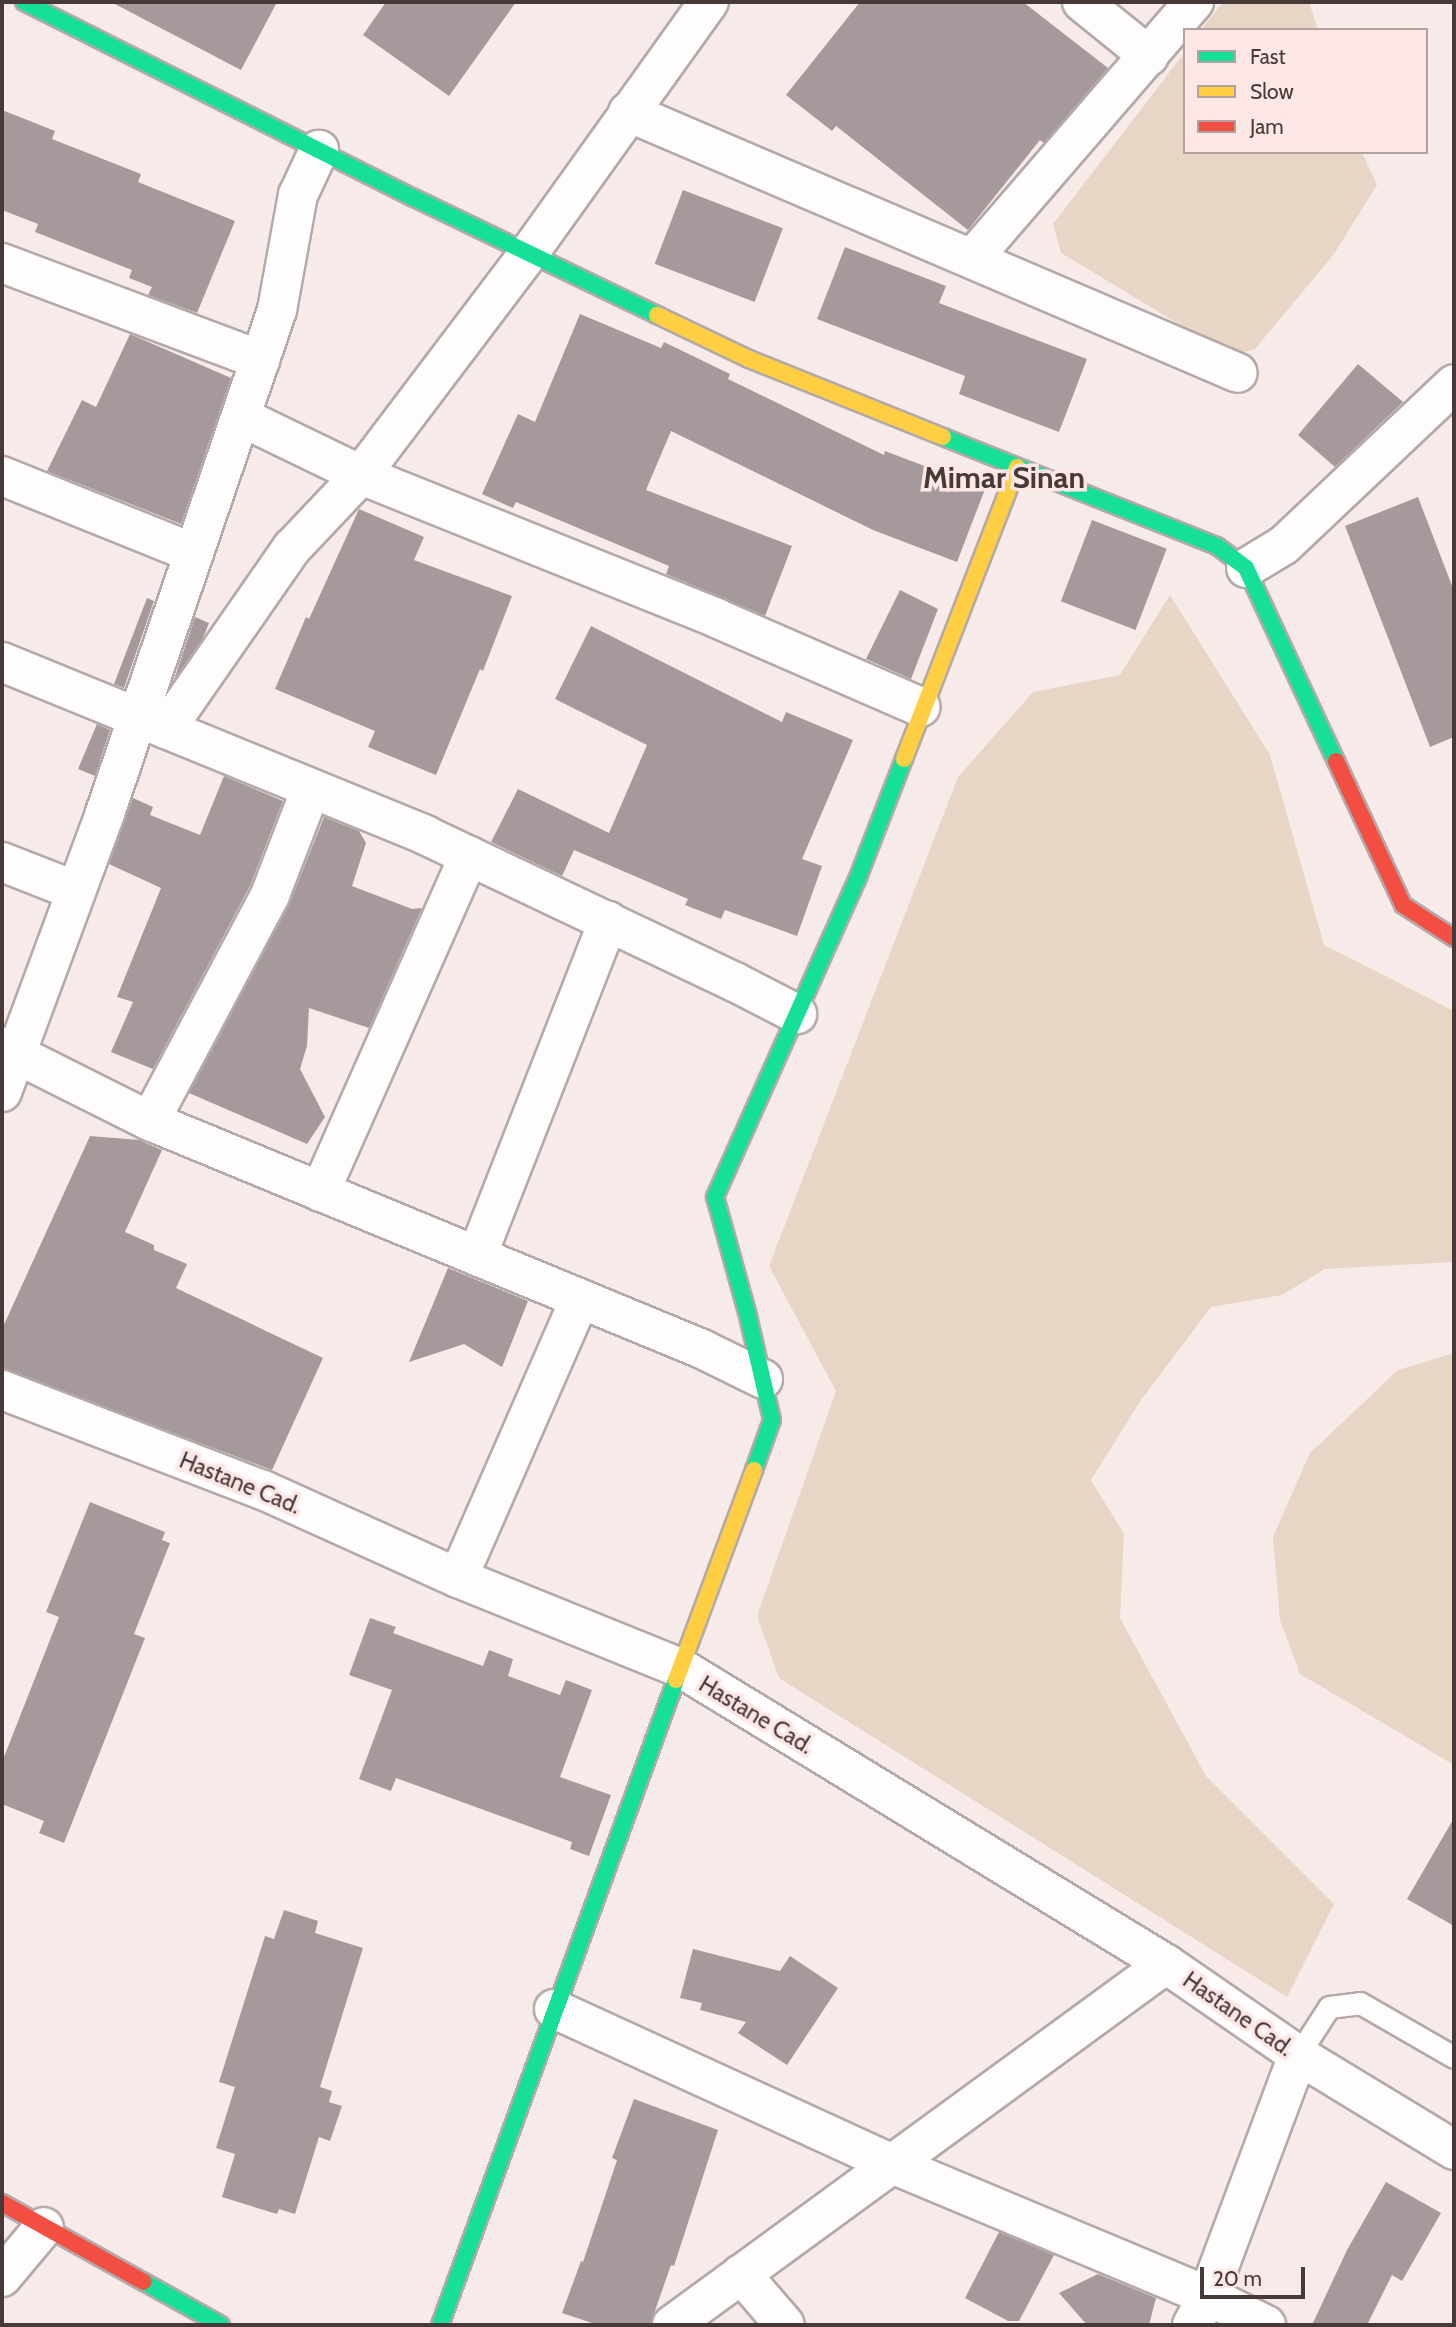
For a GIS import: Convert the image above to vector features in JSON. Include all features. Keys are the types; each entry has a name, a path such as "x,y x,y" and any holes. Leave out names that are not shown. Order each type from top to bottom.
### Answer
{"street":[{"path":"24,2 319,150 748,359 1217,546 1246,568 1403,905 1454,938"},
{"path":"152,724 292,548 361,475 528,253 709,2"},
{"path":"1082,2 1149,56"},
{"path":"972,259 1194,2"},
{"path":"628,112 1238,373"},
{"path":"2,1092 9,1051 76,891 152,724 194,553 277,310 298,195 319,150"},
{"path":"2,262 260,360"},
{"path":"1246,568 1284,545 1454,384"},
{"path":"241,417 361,475 716,618 921,707"},
{"path":"440,2325 772,1420 715,1197 857,880 921,707 1017,467"},
{"path":"2,476 194,553"},
{"path":"2,662 469,856 797,1014"},
{"path":"150,1121 270,895 311,789"},
{"path":"320,1192 469,856"},
{"path":"2,862 76,891"},
{"path":"477,1256 607,921"},
{"path":"9,1051 150,1121 702,1349 763,1379"},
{"path":"458,1578 580,1299"},
{"name":"Hastane Cad.","path":"2,1390 263,1490 458,1578 681,1668 1166,1964 1298,2055 1454,2150"},
{"path":"672,2325 1166,1964"},
{"path":"554,2009 892,2164 1200,2311 1266,2325"},
{"path":"1200,2311 1298,2055"},
{"path":"2,2203 221,2325"},
{"path":"2,2277 44,2227"},
{"path":"741,2274 785,2325"}],"lane":[{"path":"1298,2055 1329,2007 1360,2003 1454,2057"}],"shaded area":[{"path":"1223,2 1309,2 1317,28 1203,28"},
{"path":"1183,55 1183,154 1363,154 1377,185 1334,254 1255,349 1232,356 1061,253 1053,224"},
{"path":"1170,595 1270,755 1324,945 1454,1011 1454,1262 1325,1269 1282,1295 1211,1307 1141,1400 1091,1480 1124,1534 1120,1618 1206,1776 1334,1904 1287,1997 779,1678 757,1616 836,1391 769,1266 958,777 1033,692 1120,675"},
{"path":"1454,1353 1454,1765 1300,1674 1280,1620 1273,1537 1310,1453 1398,1370"}],"building":[{"path":"111,2 277,2 241,70"},
{"path":"386,2 516,2 449,96 363,35"},
{"path":"860,2 1023,2 1108,68 1044,143 1040,140 968,230 836,126 832,131 786,95"},
{"path":"2,110 55,131 52,139 141,174 138,182 235,221 197,313 148,295 152,287 129,278 132,270 35,232 38,224 2,210"},
{"path":"683,190 783,228 755,302 655,264"},
{"path":"845,247 946,286 939,303 1087,359 1059,432 959,394 965,376 817,319"},
{"path":"580,314 661,348 664,342 730,374 728,379 884,455 885,451 985,489 957,562 873,530 671,431 646,490 792,546 765,616 666,574 669,566 516,502 513,508 482,494 518,414 535,422"},
{"path":"130,334 231,378 181,524 47,471 82,400 96,407"},
{"path":"1358,364 1403,402 1335,467 1298,435"},
{"path":"1418,497 1454,591 1454,737 1430,747 1345,526"},
{"path":"359,509 424,537 414,560 512,596 483,671 480,669 436,775 368,747 375,731 275,689 306,617 309,619"},
{"path":"1092,520 1167,549 1136,630 1061,601"},
{"path":"900,590 938,609 911,679 866,659"},
{"path":"147,598 154,601 124,688 114,684"},
{"path":"195,617 209,623 203,638 174,680"},
{"path":"591,626 782,722 786,712 853,740 802,859 822,866 797,936 725,910 721,919 685,905 688,899 574,850 562,876 491,842 518,789 609,833 647,745 555,699"},
{"path":"97,724 110,730 95,776 78,769"},
{"path":"224,776 283,801 250,886 153,1069 111,1052 133,1002 117,997 161,888 109,864 133,798 153,807 150,815 200,835"},
{"path":"324,817 359,831 366,843 352,886 412,909 422,908 369,1028 309,1008 307,1046 300,1069 325,1117 307,1144 189,1093 289,905"},
{"path":"90,1136 139,1140 162,1150 125,1232 154,1245 154,1250 187,1264 176,1288 323,1358 272,1470 2,1369 2,1329"},
{"path":"448,1268 528,1301 502,1367 464,1344 409,1362"},
{"path":"90,1502 165,1532 162,1540 170,1543 134,1634 145,1638 64,1843 39,1833 44,1821 2,1804 2,1762 59,1617 46,1612"},
{"path":"370,1618 396,1627 393,1633 483,1666 489,1650 513,1659 508,1676 560,1695 566,1680 592,1690 560,1777 611,1795 589,1856 570,1849 572,1842 396,1778 391,1791 359,1779 392,1690 349,1675"},
{"path":"1454,1818 1454,1926 1407,1899"},
{"path":"284,1910 318,1921 315,1933 363,1948 320,2087 332,2091 329,2102 342,2106 330,2141 319,2137 295,2214 279,2209 277,2214 222,2197 235,2154 216,2148 235,2087 219,2082 265,1936 274,1939"},
{"path":"693,1949 780,1971 790,1956 838,1988 787,2065 738,2033 746,2022 700,2010 702,2003 680,1998"},
{"path":"634,2099 718,2130 674,2266 671,2265 650,2325 598,2325 562,2313 581,2261 583,2262 617,2160 612,2158"},
{"path":"1386,2182 1441,2213 1402,2281 1392,2275 1367,2325 1312,2325 1347,2250"},
{"path":"999,2232 1054,2255 1019,2321 1008,2321 965,2298"},
{"path":"1098,2274 1156,2298 1149,2325 1087,2325 1059,2293"}],"traffic: fast":[{"path":"24,2 412,197 657,315"},
{"path":"943,437 1217,546 1246,568 1336,761"},
{"path":"754,1470 772,1420 747,1312 715,1197 857,880 904,759"},
{"path":"440,2325 676,1680"},
{"path":"144,2282 221,2325"}],"traffic: slow":[{"path":"657,315 749,359 943,437"},
{"path":"904,759 1017,467"},
{"path":"676,1680 754,1470"}],"traffic: jam":[{"path":"1336,761 1403,905 1454,938"},
{"path":"2,2203 144,2282"}],"district":[{"name":"Mimar Sinan","path":"1004,478"}]}
